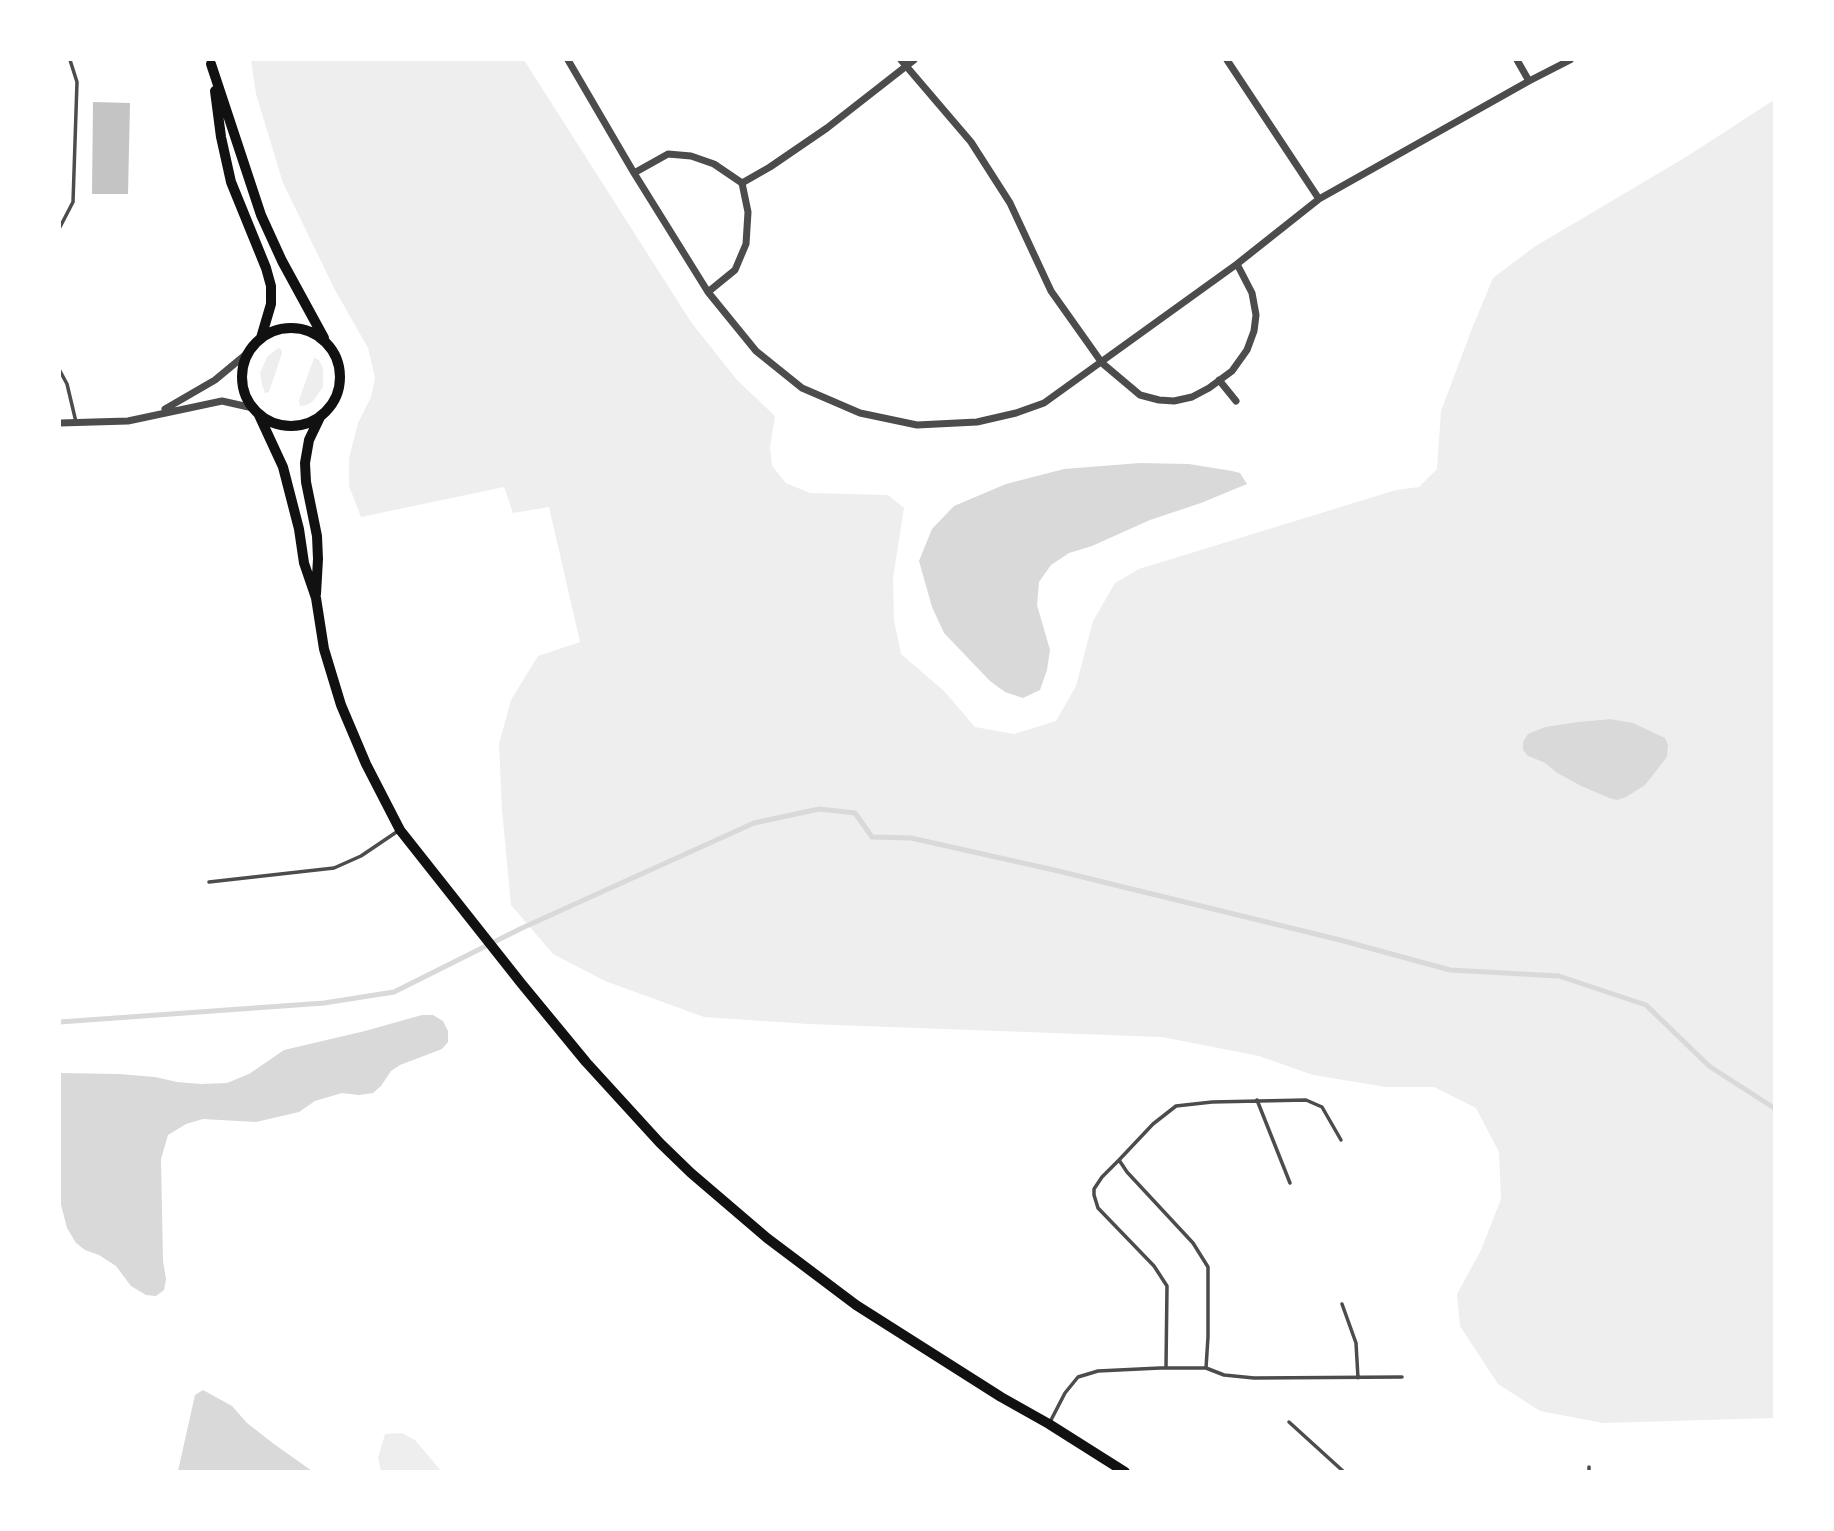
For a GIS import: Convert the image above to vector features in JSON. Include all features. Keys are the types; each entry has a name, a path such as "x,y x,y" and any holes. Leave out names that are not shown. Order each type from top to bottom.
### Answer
{"main road":[{"path":"211,62 221,137 231,182 271,286 270,313 261,339"},
{"path":"211,62 261,215 286,269 340,368 340,384 334,400 320,416 309,439 304,463 317,536 316,598"},
{"path":"327,344 310,332 292,328 273,332 261,339 250,351 243,369 243,380 248,400 256,410 283,467 299,529 304,563 316,598 324,649 341,705 366,764 400,830 586,1062 691,1173 767,1238 856,1305 1125,1472"},
{"path":"256,410 274,423 285,426 303,425 320,416"}],"street":[{"path":"568,60 708,292 756,351 802,388 860,413 917,425 976,422 1044,403 1237,264 1319,199 1570,60"},
{"path":"742,183 827,128 904,63 914,60"},
{"path":"1227,60 1319,199"},
{"path":"1517,60 1529,81"},
{"path":"904,63 971,142 1010,203 1051,291 1102,363 1140,395 1174,401 1192,397 1232,371 1247,351 1256,315 1252,293 1237,264"},
{"path":"634,173 668,154 691,156 714,164 742,183 748,212 746,244 735,270 708,292"},
{"path":"159,413 215,380 250,351"},
{"path":"1219,380 1236,401"},
{"path":"60,423 128,421 222,401 256,410"}],"lane":[{"path":"60,227 73,202 76,82 70,60"},
{"path":"60,371 76,423"},
{"path":"209,882 334,868 361,856 400,830"},
{"path":"1257,1100 1290,1183"},
{"path":"1166,1368 1167,1286 1154,1266 1098,1208 1094,1189 1102,1177 1153,1124 1176,1106 1212,1101 1306,1100 1322,1107 1341,1140"},
{"path":"1119,1160 1193,1243 1208,1267 1206,1368"},
{"path":"1342,1304 1356,1343 1358,1378"},
{"path":"1049,1424 1065,1393 1078,1377 1098,1371 1206,1368 1224,1376 1254,1378 1402,1377"},
{"path":"1289,1422 1344,1472"}],"shaded area":[{"path":"251,60 524,60 691,322 737,380 775,416 770,447 772,466 786,483 810,493 888,495 904,508 893,578 894,620 901,654 944,691 975,727 1014,734 1056,721 1076,686 1093,621 1115,583 1139,569 1396,490 1419,487 1437,469 1441,411 1493,278 1534,247 1686,157 1774,100 1774,1418 1603,1423 1540,1411 1498,1384 1460,1326 1457,1294 1481,1250 1501,1199 1499,1152 1476,1108 1434,1087 1386,1087 1313,1075 1259,1056 1162,1037 808,1024 704,1017 605,981 553,954 511,905 499,744 511,700 538,656 580,642 549,507 513,513 504,487 361,517 349,486 349,458 358,423 371,397 375,378 368,348 335,290 283,183 256,94","holes":["1610,719 1667,757 1659,766 1609,798 1581,786 1545,763 1528,756 1545,727"]},
{"path":"278,348 282,353 269,392 265,393 260,373 267,357"},
{"path":"314,358 319,360 323,368 323,387 313,401 300,406 299,400"},
{"path":"1140,463 1189,464 1232,471 1240,473 1247,484 1069,553 1051,565 1039,582 1037,605 1050,650 1040,690 1023,698 1005,692 990,681 944,633 932,607 919,561 932,529 954,506 1006,484 1064,469"},
{"path":"1610,719 1633,723 1665,738 1668,745 1667,757 1645,785 1626,797 1617,800 1581,786 1545,763 1528,756 1523,750 1523,742 1528,734 1545,727"},
{"path":"422,1015 433,1015 443,1021 448,1031 448,1042 442,1049 391,1071 373,1093 342,1093 315,1101 299,1112 256,1122 203,1119 186,1124 168,1135 161,1159 163,1261 166,1279 164,1290 156,1296 146,1295 131,1286 116,1266 76,1243 67,1228 60,1201 60,1073 119,1074 201,1084 227,1083 249,1074 284,1050"},
{"path":"203,1390 232,1406 247,1423 312,1471 178,1471 195,1395"},
{"path":"402,1433 415,1440 441,1471 381,1471 378,1458 385,1434"}],"building":[{"path":"93,102 130,103 128,194 92,194"}],"waterway":[{"path":"60,1022 324,1003 394,992 522,928 754,823 819,809 855,813 872,837 911,838 1054,870 1340,940 1450,970 1559,976 1646,1005 1709,1066 1774,1108"}]}
